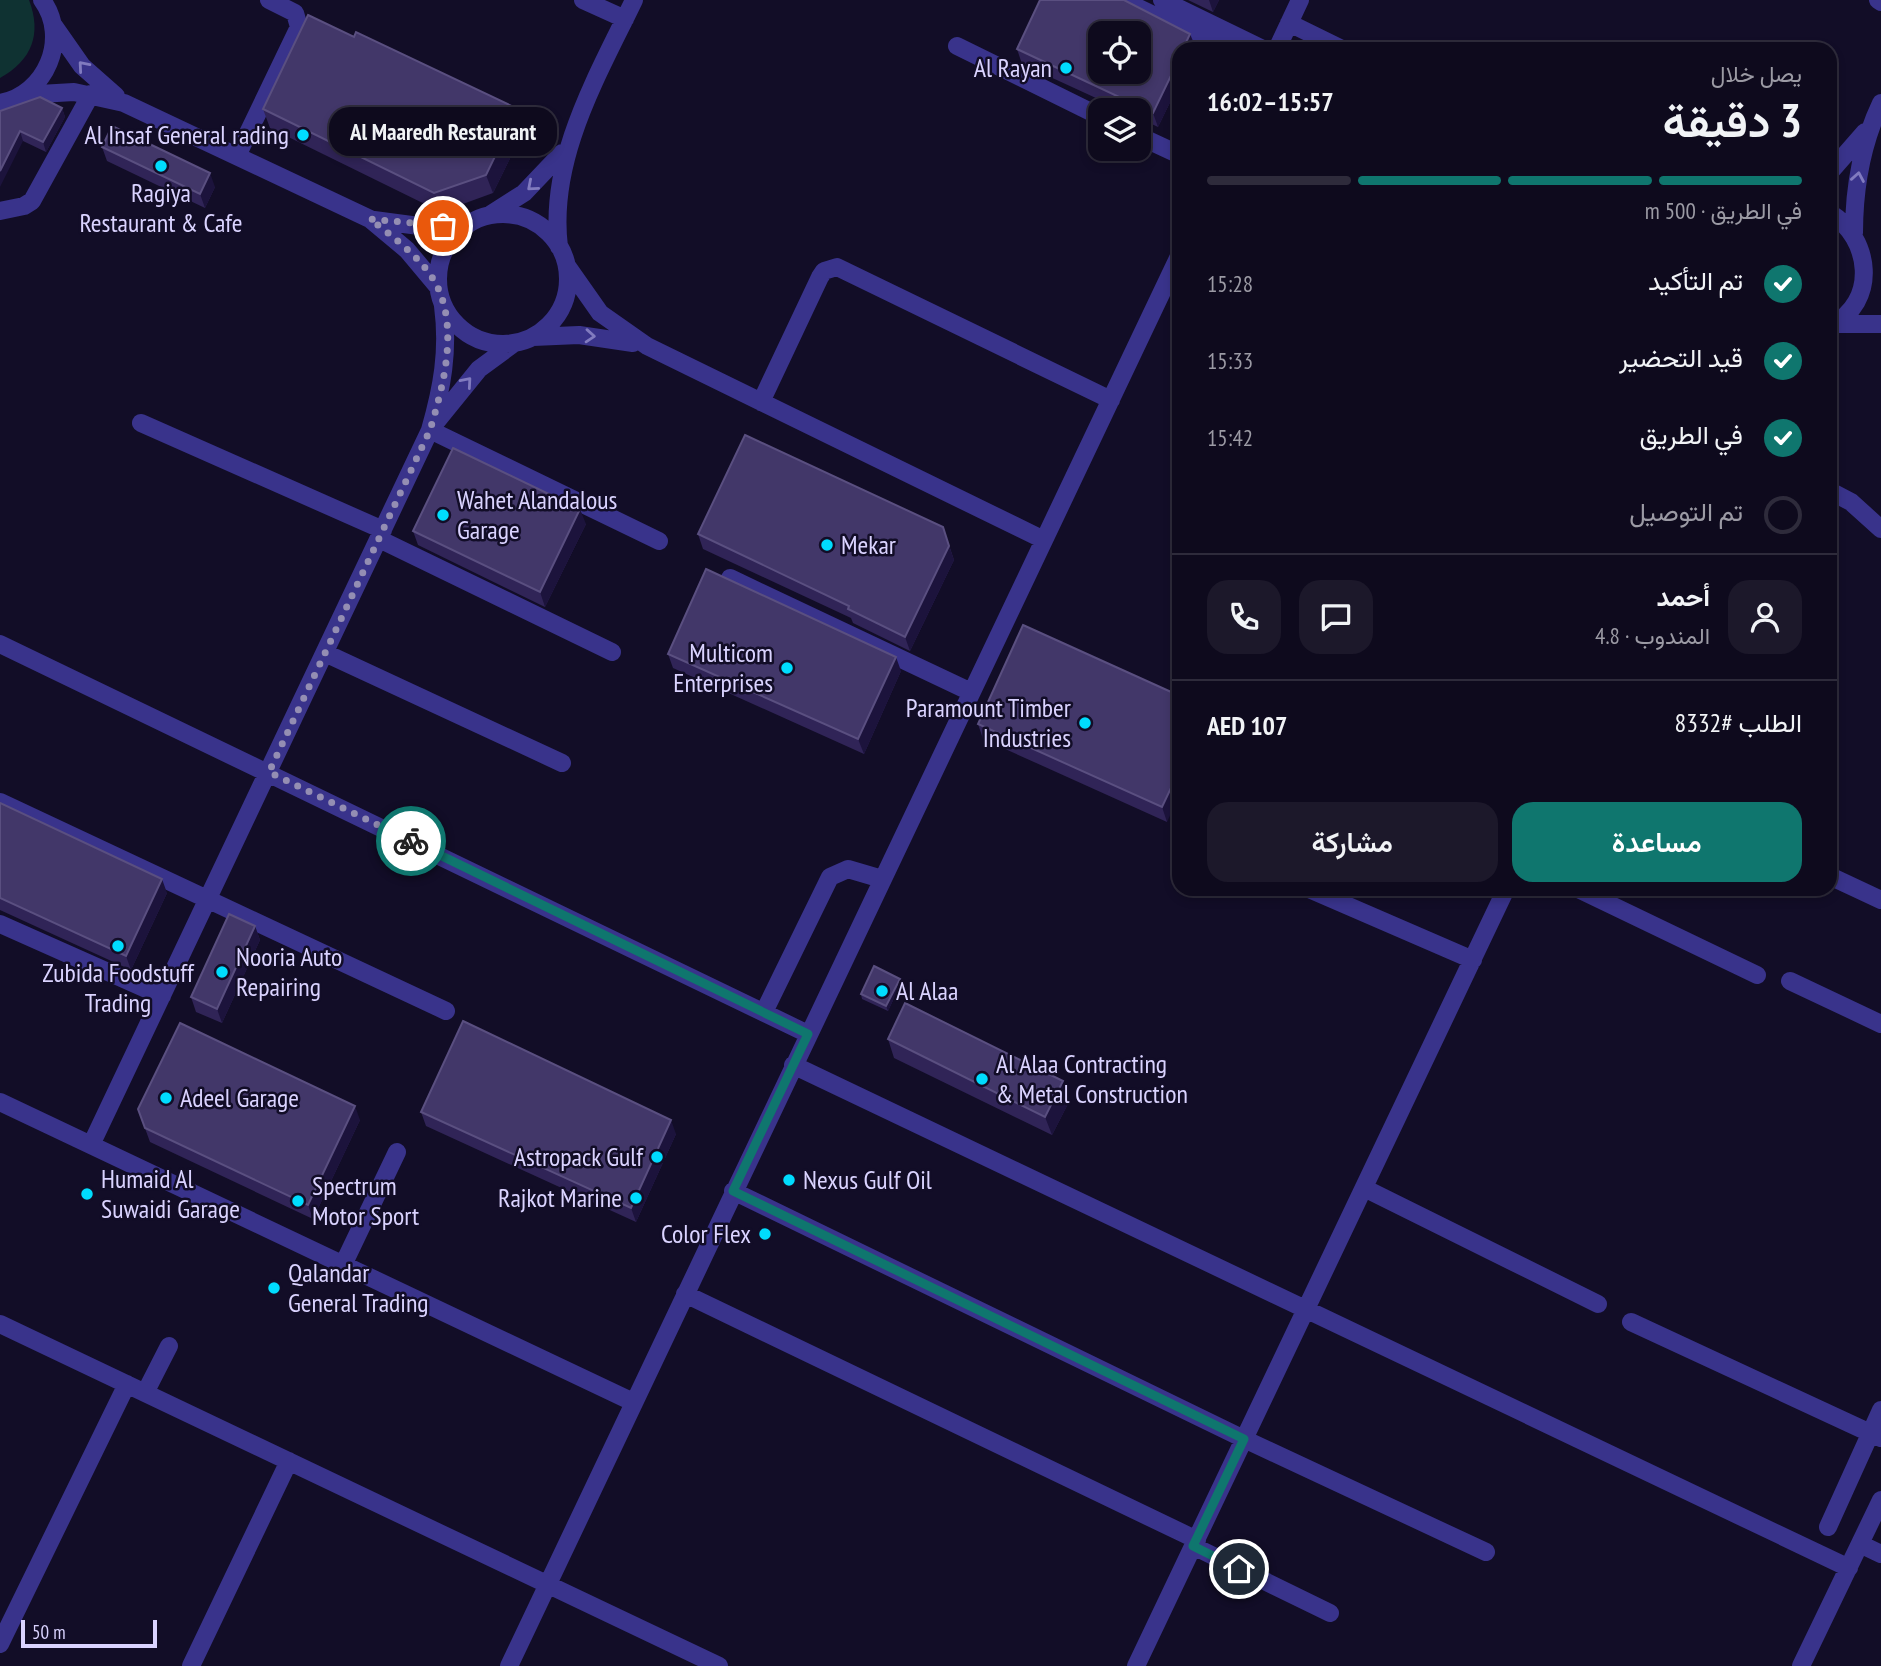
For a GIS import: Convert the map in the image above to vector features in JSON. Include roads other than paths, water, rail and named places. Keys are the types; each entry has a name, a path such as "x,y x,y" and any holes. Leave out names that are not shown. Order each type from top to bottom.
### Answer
{"street":[{"path":"237,156 299,27 299,19 295,13 270,0"},
{"path":"583,0 625,19"},
{"path":"559,247 558,185 568,145 634,0"},
{"path":"1122,0 1209,42"},
{"path":"1161,0 1248,42"},
{"path":"1280,42 1300,0"},
{"path":"46,6 82,66 124,103"},
{"path":"22,95 46,71 52,55 46,6"},
{"path":"1289,23 1328,42"},
{"path":"957,46 1088,111"},
{"path":"0,103 22,95 57,91 91,94 124,103 370,219 407,250 438,287"},
{"path":"0,211 24,206 35,197 91,94"},
{"path":"1837,164 1871,123 1881,103"},
{"path":"1854,233 1856,188 1871,123"},
{"path":"1151,142 1172,151"},
{"path":"92,1145 430,430 445,374 447,351 443,306 438,287 438,268 444,251 454,236 468,224 487,216 524,193 568,145"},
{"path":"487,216 504,214 536,223 559,247 567,266 600,313 647,346 1044,540"},
{"path":"370,219 419,226 468,224"},
{"path":"1837,219 1854,233 1881,278"},
{"path":"1837,321 1857,300 1864,276 1863,251"},
{"path":"533,337 558,315 565,300 567,266"},
{"path":"761,402 820,277 824,271 837,267 1111,400"},
{"path":"509,1666 1172,271"},
{"path":"443,306 453,321 472,336 496,344 513,344"},
{"path":"1837,325 1881,324"},
{"path":"430,430 479,369 513,344 533,337 602,337 647,346"},
{"path":"141,422 381,535 612,652"},
{"path":"430,430 659,541"},
{"path":"1837,495 1851,502 1881,530"},
{"path":"730,578 971,692"},
{"path":"0,644 808,1034"},
{"path":"325,653 562,763"},
{"path":"0,802 446,1011"},
{"path":"764,1012 831,877 848,869 881,879"},
{"path":"1837,879 1881,900"},
{"path":"1324,896 1473,960"},
{"path":"1136,1666 1503,896"},
{"path":"1593,896 1757,975"},
{"path":"0,924 162,996"},
{"path":"1790,981 1881,1024"},
{"path":"793,1065 1849,1568"},
{"path":"0,1102 633,1402"},
{"path":"343,1265 397,1152"},
{"path":"1364,1188 1598,1304"},
{"path":"733,1191 1244,1439 1486,1552"},
{"path":"685,1294 1195,1543 1330,1613"},
{"path":"1631,1322 1876,1436"},
{"path":"0,1324 719,1666"},
{"path":"145,1393 169,1346"},
{"path":"0,1644 127,1384"},
{"path":"1828,1527 1876,1436 1881,1410"},
{"path":"191,1666 289,1461"},
{"path":"1801,1666 1881,1500"},
{"path":"1860,1544 1881,1553"}],"place":[{"name":"Al Rayan","path":"1066,68"},
{"name":"Al Insaf General rading","path":"303,135"},
{"name":"Ragiya Restaurant & Cafe","path":"161,166"},
{"name":"Al Maaredh Restaurant","path":"443,226"},
{"name":"Wahet Alandalous Garage","path":"443,515"},
{"name":"Mekar","path":"827,545"},
{"name":"Multicom Enterprises","path":"787,668"},
{"name":"Paramount Timber Industries","path":"1085,723"},
{"name":"Zubida Foodstuff Trading","path":"118,946"},
{"name":"Nooria Auto Repairing","path":"222,972"},
{"name":"Al Alaa","path":"882,991"},
{"name":"Al Alaa Contracting & Metal Construction","path":"982,1079"},
{"name":"Adeel Garage","path":"166,1098"},
{"name":"Astropack Gulf","path":"657,1157"},
{"name":"Nexus Gulf Oil","path":"789,1180"},
{"name":"Humaid Al Suwaidi Garage","path":"87,1194"},
{"name":"Rajkot Marine","path":"636,1198"},
{"name":"Spectrum Motor Sport","path":"298,1201"},
{"name":"Color Flex","path":"765,1234"},
{"name":"Qalandar General Trading","path":"274,1288"}]}
